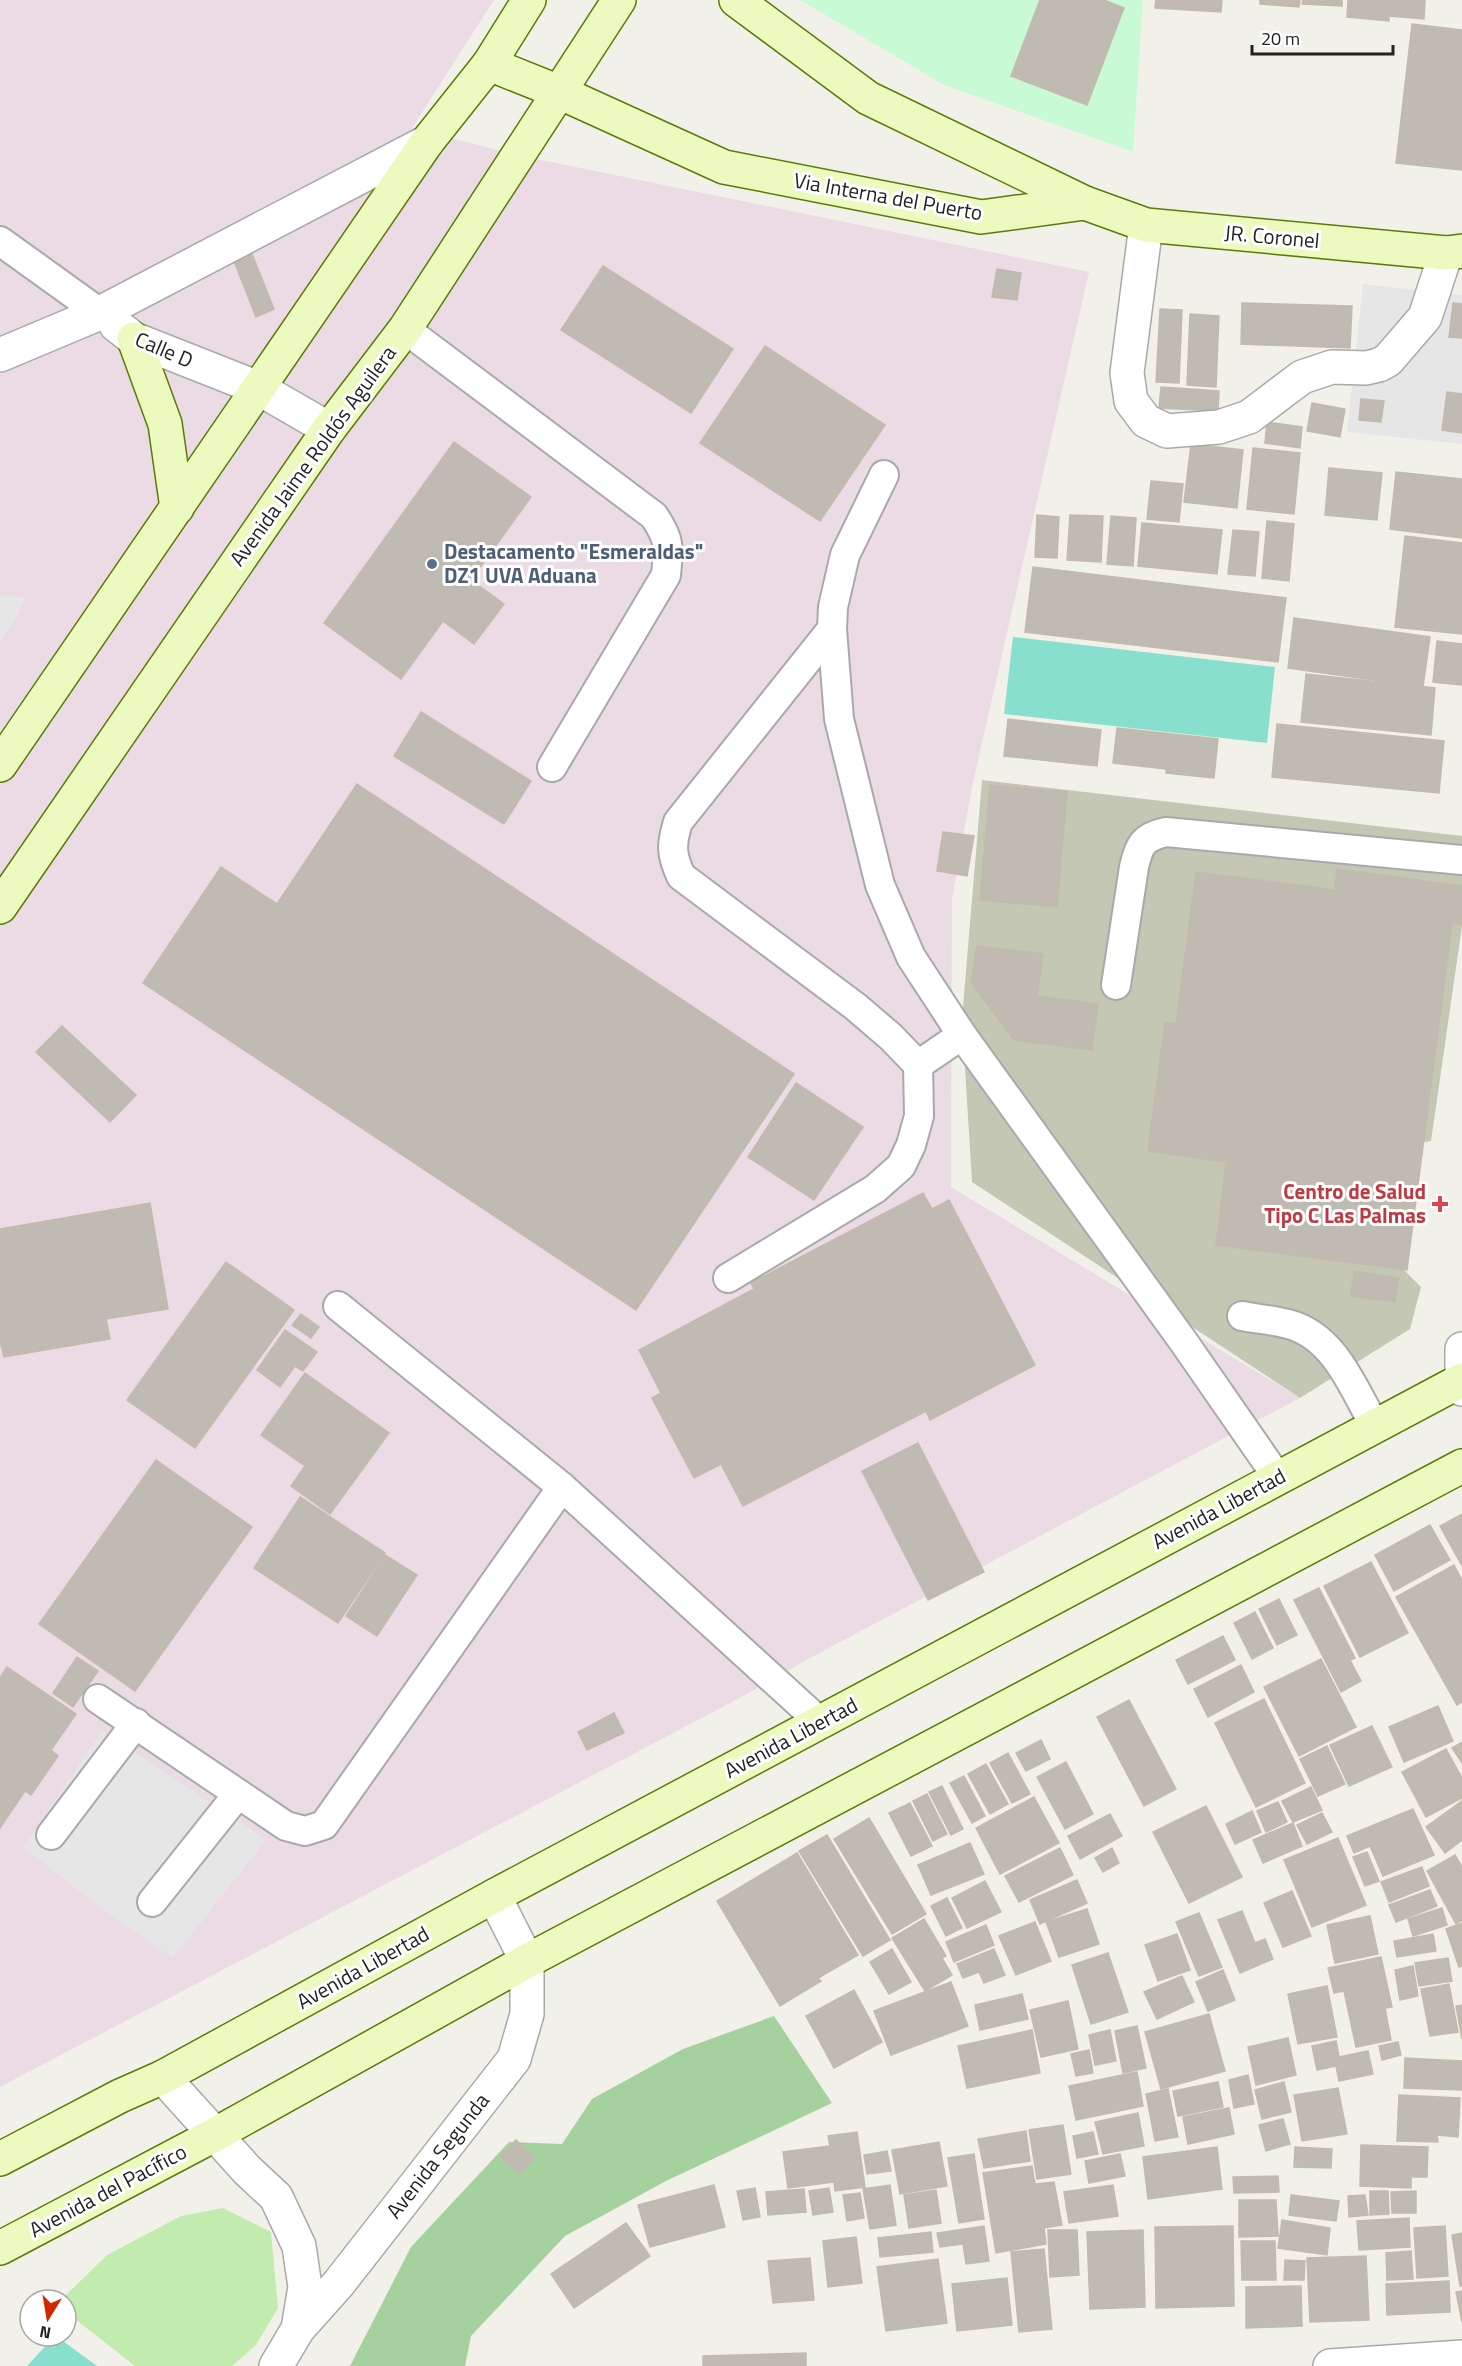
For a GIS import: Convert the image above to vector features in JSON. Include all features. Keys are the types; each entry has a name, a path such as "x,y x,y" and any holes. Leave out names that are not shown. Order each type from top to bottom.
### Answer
{"main road":[{"path":"0,765 427,142 489,64 530,0"},
{"name":"Avenida Jaime Roldós Aguilera","path":"0,907 329,429 405,329 619,0"},
{"path":"736,0 868,98 1084,203"},
{"name":"Via Interna del Puerto","path":"489,64 724,167 981,217 1084,203"},
{"name":"JR. Coronel","path":"1084,203 1146,225 1454,252"},
{"path":"134,339 165,424 177,508"},
{"name":"Avenida Libertad","path":"0,2159 120,2096 163,2077 494,1896 1375,1426 1462,1383"},
{"path":"216,2134 527,1961 1462,1466"},
{"name":"Avenida del Pacífico","path":"0,2248 216,2134"}],"street":[{"path":"0,355 100,313 427,142"},
{"path":"1146,225 1127,373 1131,401 1146,421 1167,431 1219,427 1249,417 1302,377 1332,367 1366,368 1389,360 1425,317 1454,252"},
{"name":"Calle D","path":"100,313 134,339 258,388 329,429"},
{"path":"1462,1349 1462,1383"},
{"path":"494,1896 527,1961"},
{"name":"Avenida Segunda","path":"276,2366 298,2329 339,2283 514,2059 527,2014 527,1961"},
{"name":"Avenida Segunda","path":"163,2077 247,2170 276,2197 299,2246 305,2287 298,2329"},
{"path":"1330,2366 1462,2357"}],"lane":[{"path":"0,241 100,313"},
{"path":"405,329 654,516 667,535 669,554 666,575 552,767"},
{"path":"884,475 845,555 833,607 832,629 839,719 880,885 911,957 962,1035 1183,1341 1278,1478"},
{"path":"728,1278 875,1189 901,1166 911,1145 919,1116 918,1065 891,1037 865,1015 681,876 672,852 678,822 832,629"},
{"path":"1116,985 1137,853 1144,841 1153,835 1166,832 1462,860"},
{"path":"918,1065 962,1035"},
{"path":"338,1306 562,1487 820,1722"},
{"path":"1242,1316 1289,1324 1311,1333 1327,1346 1339,1362 1375,1426"},
{"path":"98,1699 286,1826 305,1831 324,1825 562,1487"},
{"path":"51,1835 136,1723"},
{"path":"152,1902 238,1794"}],"shaded area":[{"path":"0,0 494,0 412,128 517,155 1089,272 972,787 952,899 951,1187 1300,1398 812,1657 736,1700 0,2087"},
{"path":"1363,284 1462,295 1462,444 1347,432"},
{"path":"0,595 27,598 0,644"},
{"path":"1013,637 1275,667 1267,743 1004,714"},
{"path":"982,780 1462,836 1462,926 1431,1141 1419,1143 1402,1268 1421,1287 1410,1329 1300,1398 972,1182 962,1019"},
{"path":"102,1731 266,1840 173,1958 115,1919 23,1847"},
{"path":"44,2348 72,2348 97,2366 27,2366"}],"green space":[{"path":"800,0 1143,0 1133,152 944,85"},
{"path":"774,2016 832,2103 666,2181 565,2236 471,2336 465,2366 350,2366 411,2247 509,2142 562,2144 592,2099 683,2049"},
{"path":"223,2208 271,2232 278,2308 256,2345 232,2366 135,2366 78,2321 78,2288 73,2288 107,2255 181,2216"}],"building":[{"path":"1040,0 1104,0 1124,8 1087,105 1011,76"},
{"path":"1156,0 1222,0 1221,12 1155,8"},
{"path":"1260,0 1300,0 1299,7 1260,4"},
{"path":"1303,0 1342,0 1342,6 1302,4"},
{"path":"1348,0 1425,0 1424,19 1389,16 1389,21 1347,17"},
{"path":"1412,24 1462,30 1462,170 1396,163"},
{"path":"248,244 274,309 256,317 230,251"},
{"path":"603,266 733,349 691,413 561,330"},
{"path":"997,269 1021,273 1017,300 992,297"},
{"path":"1242,303 1352,306 1350,348 1241,344"},
{"path":"1453,303 1462,304 1462,338 1449,337"},
{"path":"1160,309 1182,310 1179,383 1156,382"},
{"path":"1190,314 1219,316 1216,387 1187,385"},
{"path":"765,346 885,425 820,521 700,443"},
{"path":"1161,387 1219,391 1218,411 1159,408"},
{"path":"1447,392 1462,394 1462,433 1442,430"},
{"path":"1361,399 1384,401 1381,422 1359,420"},
{"path":"1312,403 1345,409 1340,437 1307,431"},
{"path":"1267,422 1302,427 1300,448 1265,443"},
{"path":"454,442 531,497 471,580 504,604 474,644 443,621 401,679 324,623"},
{"path":"1191,444 1243,450 1237,508 1184,502"},
{"path":"1253,448 1300,453 1294,514 1247,509"},
{"path":"1329,468 1382,473 1377,520 1325,515"},
{"path":"1396,472 1462,479 1462,538 1390,529"},
{"path":"1151,481 1183,484 1179,522 1147,519"},
{"path":"1037,515 1059,517 1057,558 1035,557"},
{"path":"1070,515 1103,516 1101,562 1067,560"},
{"path":"1111,516 1136,518 1133,566 1107,564"},
{"path":"1267,521 1294,524 1289,581 1262,578"},
{"path":"1142,523 1222,530 1217,574 1138,566"},
{"path":"1233,530 1259,532 1255,576 1228,574"},
{"path":"1405,536 1462,543 1462,634 1395,627"},
{"path":"1033,567 1286,598 1278,662 1025,632"},
{"path":"1294,618 1430,637 1423,687 1288,668"},
{"path":"1437,641 1462,644 1462,685 1433,682"},
{"path":"1306,674 1435,688 1431,735 1301,722"},
{"path":"421,712 531,781 504,824 394,756"},
{"path":"1008,719 1101,730 1097,766 1004,756"},
{"path":"1277,724 1444,741 1439,793 1272,777"},
{"path":"1117,728 1218,739 1214,778 1166,773 1166,769 1113,763"},
{"path":"357,784 794,1074 636,1310 143,983 221,867 277,904"},
{"path":"990,785 1067,792 1057,907 980,900"},
{"path":"943,832 974,836 967,876 937,871"},
{"path":"1337,869 1462,886 1462,925 1452,923 1407,1270 1216,1245 1226,1162 1148,1151 1165,1022 1176,1024 1196,872 1335,890"},
{"path":"977,946 1043,954 1037,996 1098,1004 1092,1050 1014,1040 971,982"},
{"path":"62,1026 136,1095 110,1122 36,1052"},
{"path":"796,1083 863,1127 814,1200 748,1157"},
{"path":"923,1193 932,1209 949,1200 1035,1365 930,1420 926,1411 743,1506 721,1464 694,1478 652,1398 661,1393 639,1350 754,1289 751,1283"},
{"path":"150,1203 168,1309 106,1319 110,1339 4,1357 0,1341 0,1229"},
{"path":"226,1262 294,1310 195,1448 127,1400"},
{"path":"1354,1271 1399,1278 1395,1302 1351,1296"},
{"path":"301,1314 319,1327 311,1338 292,1325"},
{"path":"285,1330 317,1352 303,1371 295,1366 280,1387 257,1370"},
{"path":"305,1373 389,1433 330,1514 291,1486 305,1466 261,1435"},
{"path":"918,1443 984,1572 928,1600 862,1471"},
{"path":"156,1460 252,1527 135,1691 39,1624"},
{"path":"300,1497 385,1553 338,1623 254,1568"},
{"path":"1462,1514 1462,1566 1440,1526"},
{"path":"1430,1525 1450,1560 1394,1591 1375,1555"},
{"path":"385,1555 417,1575 377,1636 346,1616"},
{"path":"1371,1562 1408,1633 1360,1657 1324,1586"},
{"path":"1454,1565 1462,1580 1462,1702 1457,1705 1396,1597"},
{"path":"1319,1588 1355,1658 1350,1660 1361,1681 1341,1692 1294,1600"},
{"path":"1279,1599 1297,1635 1277,1645 1259,1609"},
{"path":"1255,1612 1273,1648 1252,1659 1234,1623"},
{"path":"1223,1636 1235,1660 1188,1684 1176,1660"},
{"path":"77,1657 98,1671 73,1707 53,1693"},
{"path":"1321,1659 1356,1727 1299,1756 1264,1687"},
{"path":"1241,1665 1254,1692 1208,1717 1194,1689"},
{"path":"7,1667 76,1714 51,1750 58,1756 31,1795 25,1791 0,1828 0,1678"},
{"path":"1264,1699 1305,1783 1256,1807 1215,1723"},
{"path":"1129,1700 1176,1789 1144,1806 1097,1717"},
{"path":"1438,1706 1453,1741 1404,1762 1389,1727"},
{"path":"614,1713 624,1733 587,1750 578,1732"},
{"path":"1372,1726 1392,1767 1349,1786 1330,1745"},
{"path":"1041,1740 1050,1759 1026,1771 1016,1753"},
{"path":"1462,1742 1462,1763 1452,1748"},
{"path":"1327,1746 1345,1784 1318,1796 1300,1759"},
{"path":"1446,1749 1462,1778 1462,1798 1426,1817 1402,1772"},
{"path":"1008,1753 1030,1794 1012,1803 990,1763"},
{"path":"1066,1762 1093,1814 1065,1829 1037,1777"},
{"path":"986,1764 1008,1804 990,1814 968,1774"},
{"path":"964,1776 985,1816 972,1823 950,1783"},
{"path":"942,1786 963,1829 951,1835 929,1792"},
{"path":"1311,1787 1322,1810 1293,1822 1282,1801"},
{"path":"927,1794 947,1834 933,1841 913,1801"},
{"path":"1034,1797 1059,1843 1000,1874 976,1828"},
{"path":"1462,1801 1462,1840 1445,1853 1426,1827"},
{"path":"1278,1802 1287,1822 1266,1832 1257,1811"},
{"path":"910,1803 932,1846 911,1856 889,1813"},
{"path":"1206,1806 1242,1877 1189,1903 1153,1832"},
{"path":"1413,1809 1434,1855 1383,1876 1370,1846 1354,1853 1347,1836"},
{"path":"1252,1811 1261,1832 1235,1844 1226,1824"},
{"path":"1322,1813 1332,1832 1307,1844 1297,1825"},
{"path":"1110,1814 1122,1836 1080,1859 1068,1836"},
{"path":"869,1818 926,1914 892,1934 834,1839"},
{"path":"1293,1823 1302,1846 1263,1863 1253,1840"},
{"path":"827,1835 890,1940 863,1956 799,1851"},
{"path":"1338,1838 1366,1905 1312,1927 1284,1860"},
{"path":"970,1843 984,1874 931,1895 918,1865"},
{"path":"1060,1848 1073,1875 1019,1902 1005,1876"},
{"path":"1112,1848 1119,1863 1103,1872 1095,1858"},
{"path":"1367,1852 1379,1881 1365,1886 1353,1857"},
{"path":"797,1853 858,1955 818,1978 821,1981 780,2006 717,1901"},
{"path":"1455,1855 1462,1867 1462,1920 1456,1924 1427,1871"},
{"path":"1422,1867 1429,1886 1389,1902 1381,1882"},
{"path":"1077,1880 1087,1903 1040,1924 1030,1900"},
{"path":"985,1881 1001,1912 967,1928 952,1898"},
{"path":"1430,1890 1437,1906 1396,1922 1389,1905"},
{"path":"1292,1891 1311,1936 1283,1947 1264,1903"},
{"path":"947,1898 962,1928 946,1936 931,1906"},
{"path":"1442,1908 1447,1925 1413,1936 1408,1919"},
{"path":"1087,1909 1099,1944 1059,1957 1046,1922"},
{"path":"1242,1911 1255,1943 1265,1939 1273,1959 1240,1973 1218,1920"},
{"path":"1199,1913 1222,1967 1199,1976 1176,1922"},
{"path":"1370,1916 1378,1954 1335,1963 1327,1925"},
{"path":"924,1919 946,1956 942,1958 952,1975 925,1991 892,1938"},
{"path":"1035,1922 1051,1961 1016,1975 999,1936"},
{"path":"1462,1923 1462,1966 1459,1967 1446,1929"},
{"path":"986,1925 994,1945 954,1962 946,1942"},
{"path":"1177,1934 1190,1970 1158,1981 1145,1945"},
{"path":"1433,1934 1436,1951 1397,1957 1394,1941"},
{"path":"892,1949 911,1982 889,1994 870,1962"},
{"path":"994,1949 1005,1975 984,1983 979,1972 963,1978 957,1964"},
{"path":"1108,1953 1128,2012 1091,2024 1072,1965"},
{"path":"1381,1957 1392,2007 1385,2008 1391,2040 1356,2047 1344,1991 1334,1993 1328,1968"},
{"path":"1448,1958 1452,1981 1419,1986 1415,1963"},
{"path":"1413,1966 1418,1996 1400,2000 1395,1970"},
{"path":"1223,1970 1235,2000 1208,2011 1196,1982"},
{"path":"1182,1976 1194,2002 1157,2019 1144,1992"},
{"path":"951,1982 968,2026 891,2055 874,2011"},
{"path":"1449,1984 1458,2032 1430,2036 1421,1989"},
{"path":"1327,1986 1337,2037 1298,2044 1288,1994"},
{"path":"854,1990 882,2042 834,2068 806,2016"},
{"path":"1022,1994 1028,2019 980,2030 975,2005"},
{"path":"1068,2001 1078,2049 1041,2057 1030,2010"},
{"path":"1462,2005 1462,2039 1456,2006"},
{"path":"1209,2014 1225,2071 1161,2089 1145,2032"},
{"path":"1137,2026 1146,2068 1123,2073 1115,2031"},
{"path":"1032,2030 1040,2073 967,2088 958,2046"},
{"path":"1110,2030 1116,2061 1095,2065 1089,2035"},
{"path":"1288,2038 1296,2075 1256,2085 1248,2047"},
{"path":"1336,2041 1339,2057 1368,2051 1373,2074 1339,2081 1336,2066 1317,2070 1312,2046"},
{"path":"1398,2042 1401,2055 1382,2060 1379,2046"},
{"path":"1089,2050 1093,2073 1076,2076 1071,2054"},
{"path":"1405,2058 1462,2061 1462,2090 1404,2088"},
{"path":"1137,2072 1143,2106 1076,2120 1069,2086"},
{"path":"1248,2075 1254,2104 1234,2108 1229,2080"},
{"path":"1218,2082 1223,2107 1178,2116 1173,2091"},
{"path":"1284,2082 1291,2112 1262,2119 1255,2090"},
{"path":"1338,2088 1347,2134 1302,2141 1294,2095"},
{"path":"1168,2089 1178,2137 1155,2141 1146,2094"},
{"path":"1399,2095 1460,2098 1458,2137 1437,2135 1438,2142 1397,2141"},
{"path":"1229,2108 1234,2134 1188,2144 1183,2117"},
{"path":"1138,2113 1144,2146 1103,2154 1095,2122"},
{"path":"1283,2119 1290,2144 1266,2151 1259,2125"},
{"path":"1063,2125 1071,2174 1037,2179 1029,2130"},
{"path":"1026,2131 1030,2161 984,2168 978,2139"},
{"path":"857,2132 865,2187 835,2191 834,2182 788,2188 783,2152 830,2146 828,2136"},
{"path":"1093,2132 1098,2154 1077,2158 1073,2136"},
{"path":"516,2140 535,2158 519,2175 500,2157"},
{"path":"939,2142 947,2186 900,2194 892,2150"},
{"path":"1361,2145 1428,2147 1427,2177 1411,2177 1411,2188 1360,2186"},
{"path":"1217,2147 1222,2189 1148,2199 1143,2157"},
{"path":"1295,2147 1332,2149 1331,2168 1294,2167"},
{"path":"887,2151 891,2171 867,2174 864,2155"},
{"path":"974,2154 984,2219 959,2223 948,2158"},
{"path":"1120,2154 1125,2176 1089,2183 1085,2161"},
{"path":"1032,2166 1035,2184 1054,2182 1062,2225 1044,2228 1046,2244 996,2253 983,2173"},
{"path":"1278,2176 1279,2192 1234,2193 1233,2177"},
{"path":"714,2185 725,2227 650,2247 638,2205"},
{"path":"890,2185 896,2225 870,2229 863,2189"},
{"path":"1113,2185 1118,2216 1069,2223 1064,2192"},
{"path":"755,2188 760,2217 743,2220 737,2191"},
{"path":"829,2188 833,2212 813,2215 809,2191"},
{"path":"804,2189 806,2212 768,2215 766,2192"},
{"path":"936,2190 941,2223 909,2228 904,2195"},
{"path":"1370,2191 1388,2191 1389,2214 1370,2215"},
{"path":"1416,2191 1416,2213 1392,2213 1391,2192"},
{"path":"860,2193 864,2218 847,2221 843,2195"},
{"path":"1291,2195 1339,2201 1336,2221 1289,2215"},
{"path":"1365,2195 1368,2215 1349,2217 1348,2196"},
{"path":"1239,2200 1276,2200 1278,2236 1239,2237"},
{"path":"1409,2218 1410,2247 1359,2250 1357,2221"},
{"path":"1282,2220 1330,2228 1327,2255 1278,2248"},
{"path":"626,2223 650,2256 574,2308 551,2274"},
{"path":"984,2226 989,2261 966,2264 963,2244 940,2247 937,2233"},
{"path":"1233,2226 1234,2306 1156,2308 1155,2227"},
{"path":"1445,2226 1448,2276 1417,2278 1414,2228"},
{"path":"1048,2230 1077,2230 1079,2275 1050,2277"},
{"path":"1143,2230 1145,2307 1090,2309 1087,2232"},
{"path":"931,2232 933,2252 880,2257 878,2238"},
{"path":"1462,2233 1462,2286 1460,2286 1452,2235"},
{"path":"856,2237 862,2283 828,2287 823,2241"},
{"path":"1241,2241 1275,2241 1276,2280 1242,2280"},
{"path":"1044,2249 1052,2329 1019,2332 1011,2252"},
{"path":"1411,2251 1413,2279 1387,2280 1386,2253"},
{"path":"1366,2256 1369,2320 1310,2322 1307,2258"},
{"path":"810,2258 814,2300 773,2303 768,2261"},
{"path":"938,2259 947,2323 886,2331 877,2267"},
{"path":"1285,2260 1305,2261 1304,2280 1284,2280"},
{"path":"1007,2278 1012,2325 957,2331 952,2284"},
{"path":"1449,2281 1450,2312 1387,2315 1386,2284"},
{"path":"1301,2286 1302,2326 1246,2328 1246,2287"},
{"path":"1462,2291 1462,2322 1456,2292"},
{"path":"806,2353 806,2366 703,2366 703,2356"}],"place":[{"name":"Destacamento \"Esmeraldas\" DZ1 UVA Aduana","path":"432,564"},
{"name":"Centro de Salud Tipo C Las Palmas","path":"1440,1204"}]}
